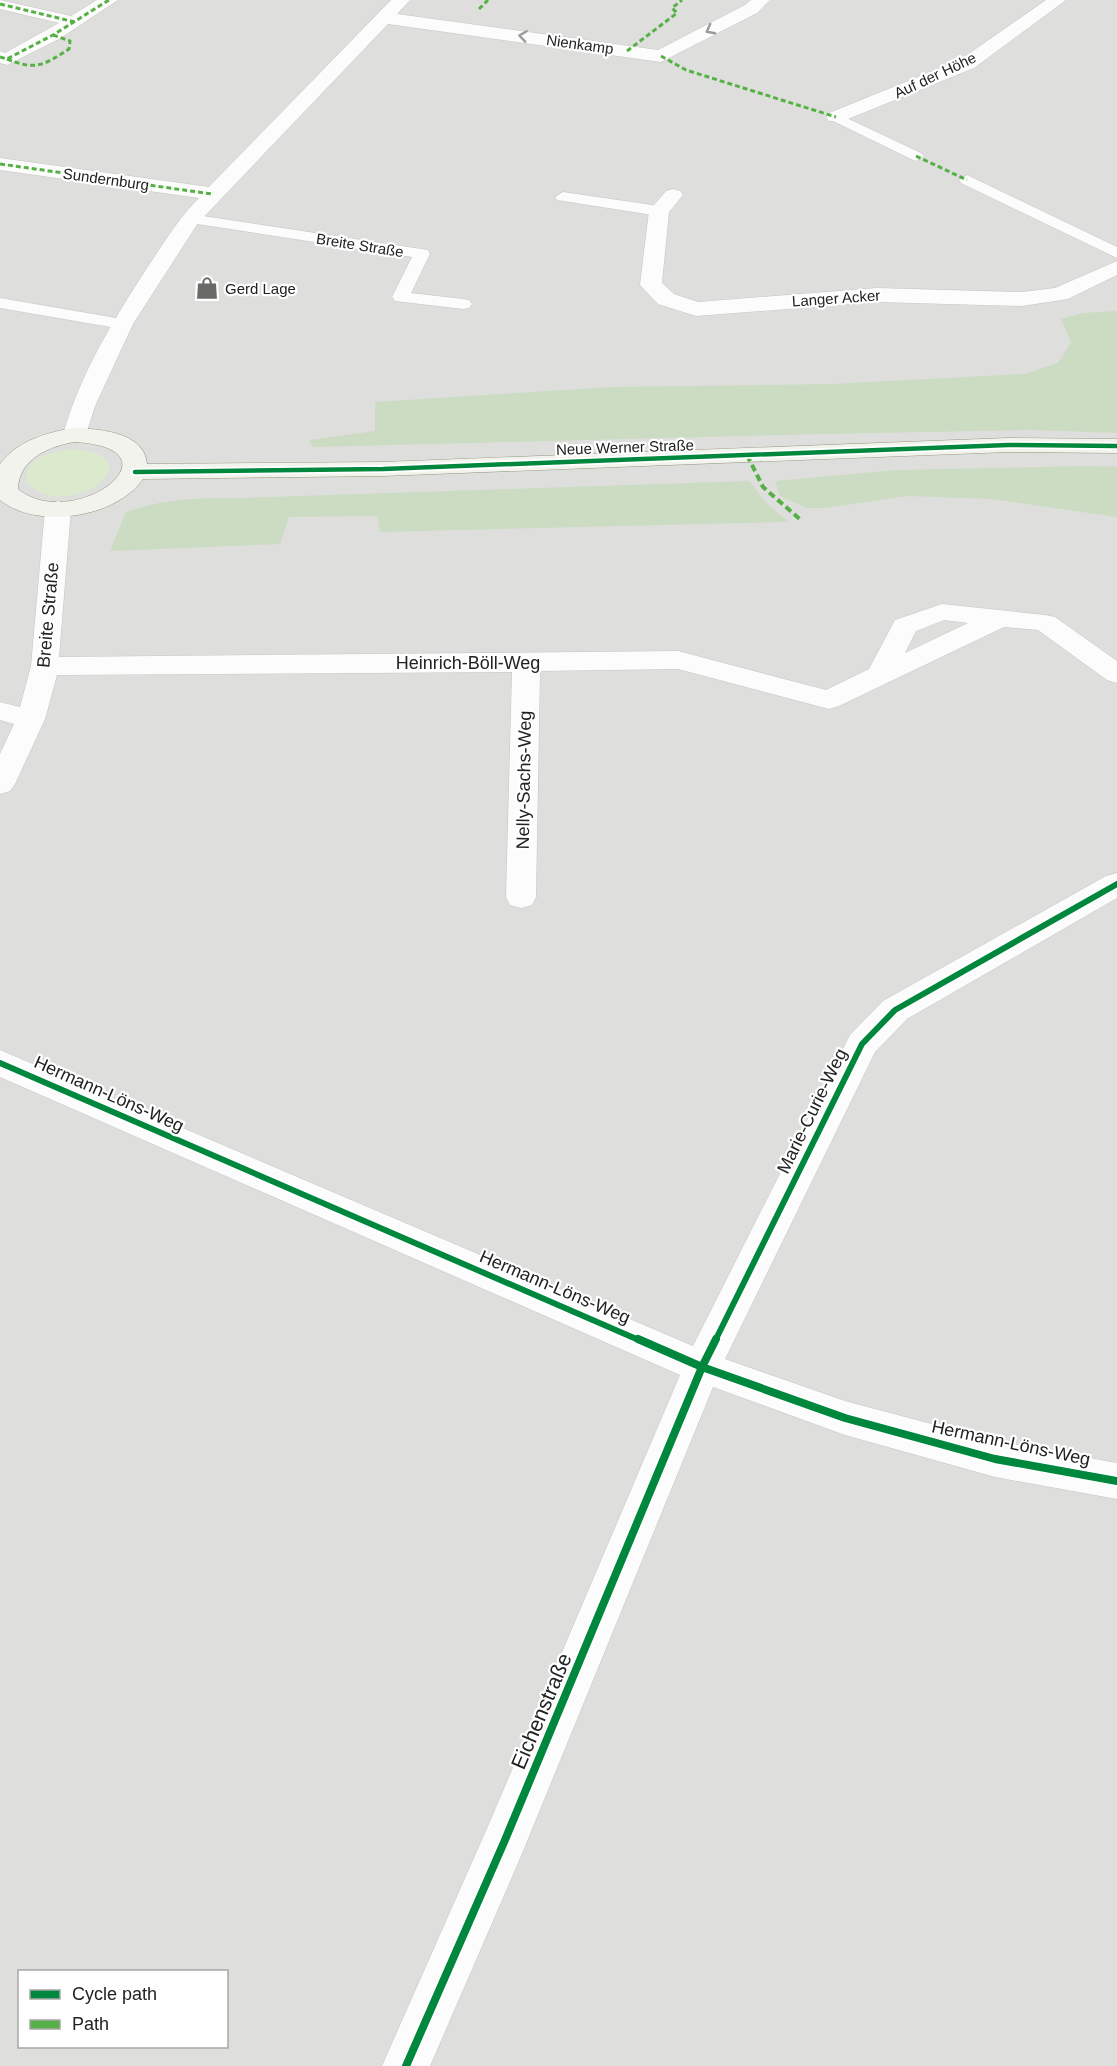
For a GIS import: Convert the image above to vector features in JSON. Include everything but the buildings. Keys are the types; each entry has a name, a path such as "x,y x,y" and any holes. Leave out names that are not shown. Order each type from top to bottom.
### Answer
{"main road":[{"path":"75,435 108,439 130,452 135,462 135,472 121,490 108,498 75,508 58,509 38,508 9,496 3,487 2,466 15,454 32,444 52,437 75,435"},
{"name":"Neue Werner Straße","path":"135,472 383,469 1008,445 1117,446"}],"street":[{"path":"4,58 27,68 39,67 69,48 70,41 53,35 109,0"},
{"path":"75,435 83,406 122,324 190,219 387,18 401,0"},
{"name":"Nienkamp","path":"387,18 661,56 751,9 760,0"},
{"name":"Auf der Höhe","path":"836,117 968,64 1057,0"},
{"path":"0,4 75,22"},
{"name":"Sundernburg","path":"0,164 212,194"},
{"name":"Langer Acker","path":"666,203 651,285 666,298 696,309 878,295 1022,299 1060,294 1117,267"},
{"name":"Breite Straße","path":"0,784 31,719 45,666 58,509"},
{"name":"Heinrich-Böll-Weg","path":"45,666 678,660 829,700 880,675 905,627 942,612 1045,623 1117,674"},
{"name":"Nelly-Sachs-Weg","path":"521,897 526,663"},
{"path":"0,711 31,719"},
{"name":"Marie-Curie-Weg","path":"702,1367 862,1044 894,1010 1117,884"},
{"name":"Hermann-Löns-Weg","path":"0,1063 702,1367 845,1418 995,1459 1117,1481"},
{"name":"Eichenstraße","path":"406,2066 505,1840 702,1367"}],"lane":[{"path":"836,117 916,156"},
{"path":"967,180 1117,253"},
{"path":"563,197 666,203"},
{"name":"Breite Straße","path":"190,219 422,254 401,297 463,304"},
{"path":"0,303 122,324"}],"shaded area":[{"path":"0,0 1117,0 1117,2066 0,2066"}],"green space":[{"path":"1117,311 1117,433 1033,430 313,447 309,440 375,431 375,402 613,387 832,384 1025,374 1058,363 1071,342 1061,319 1083,313"},
{"path":"73,449 97,454 108,463 108,473 99,484 84,492 66,496 46,494 28,484 27,475 34,462 49,454"},
{"path":"1117,467 1117,517 991,499 908,496 825,508 807,508 780,496 775,481 896,470"},
{"path":"749,481 768,505 789,522 380,532 377,516 289,517 280,544 110,551 126,512 141,507 184,500"}],"marked path":[{"path":"0,57 7,59 53,35 109,0"},
{"path":"479,9 488,0"},
{"path":"627,51 677,13 672,8 682,0"},
{"path":"0,4 75,22"},
{"path":"7,59 26,66 46,64 69,49 70,41 53,35"},
{"path":"661,56 686,70 836,117"},
{"path":"916,156 967,180"},
{"path":"0,164 212,194"},
{"path":"747,455 763,487 802,521"}],"cycle path":[{"path":"135,472 383,469 1008,445 1117,446"},
{"path":"406,2066 505,1840 702,1367 862,1044 895,1010 1117,884"},
{"path":"0,1063 702,1367 845,1418 995,1459 1117,1481"}],"place":[{"name":"Gerd Lage","path":"207,288"}]}
